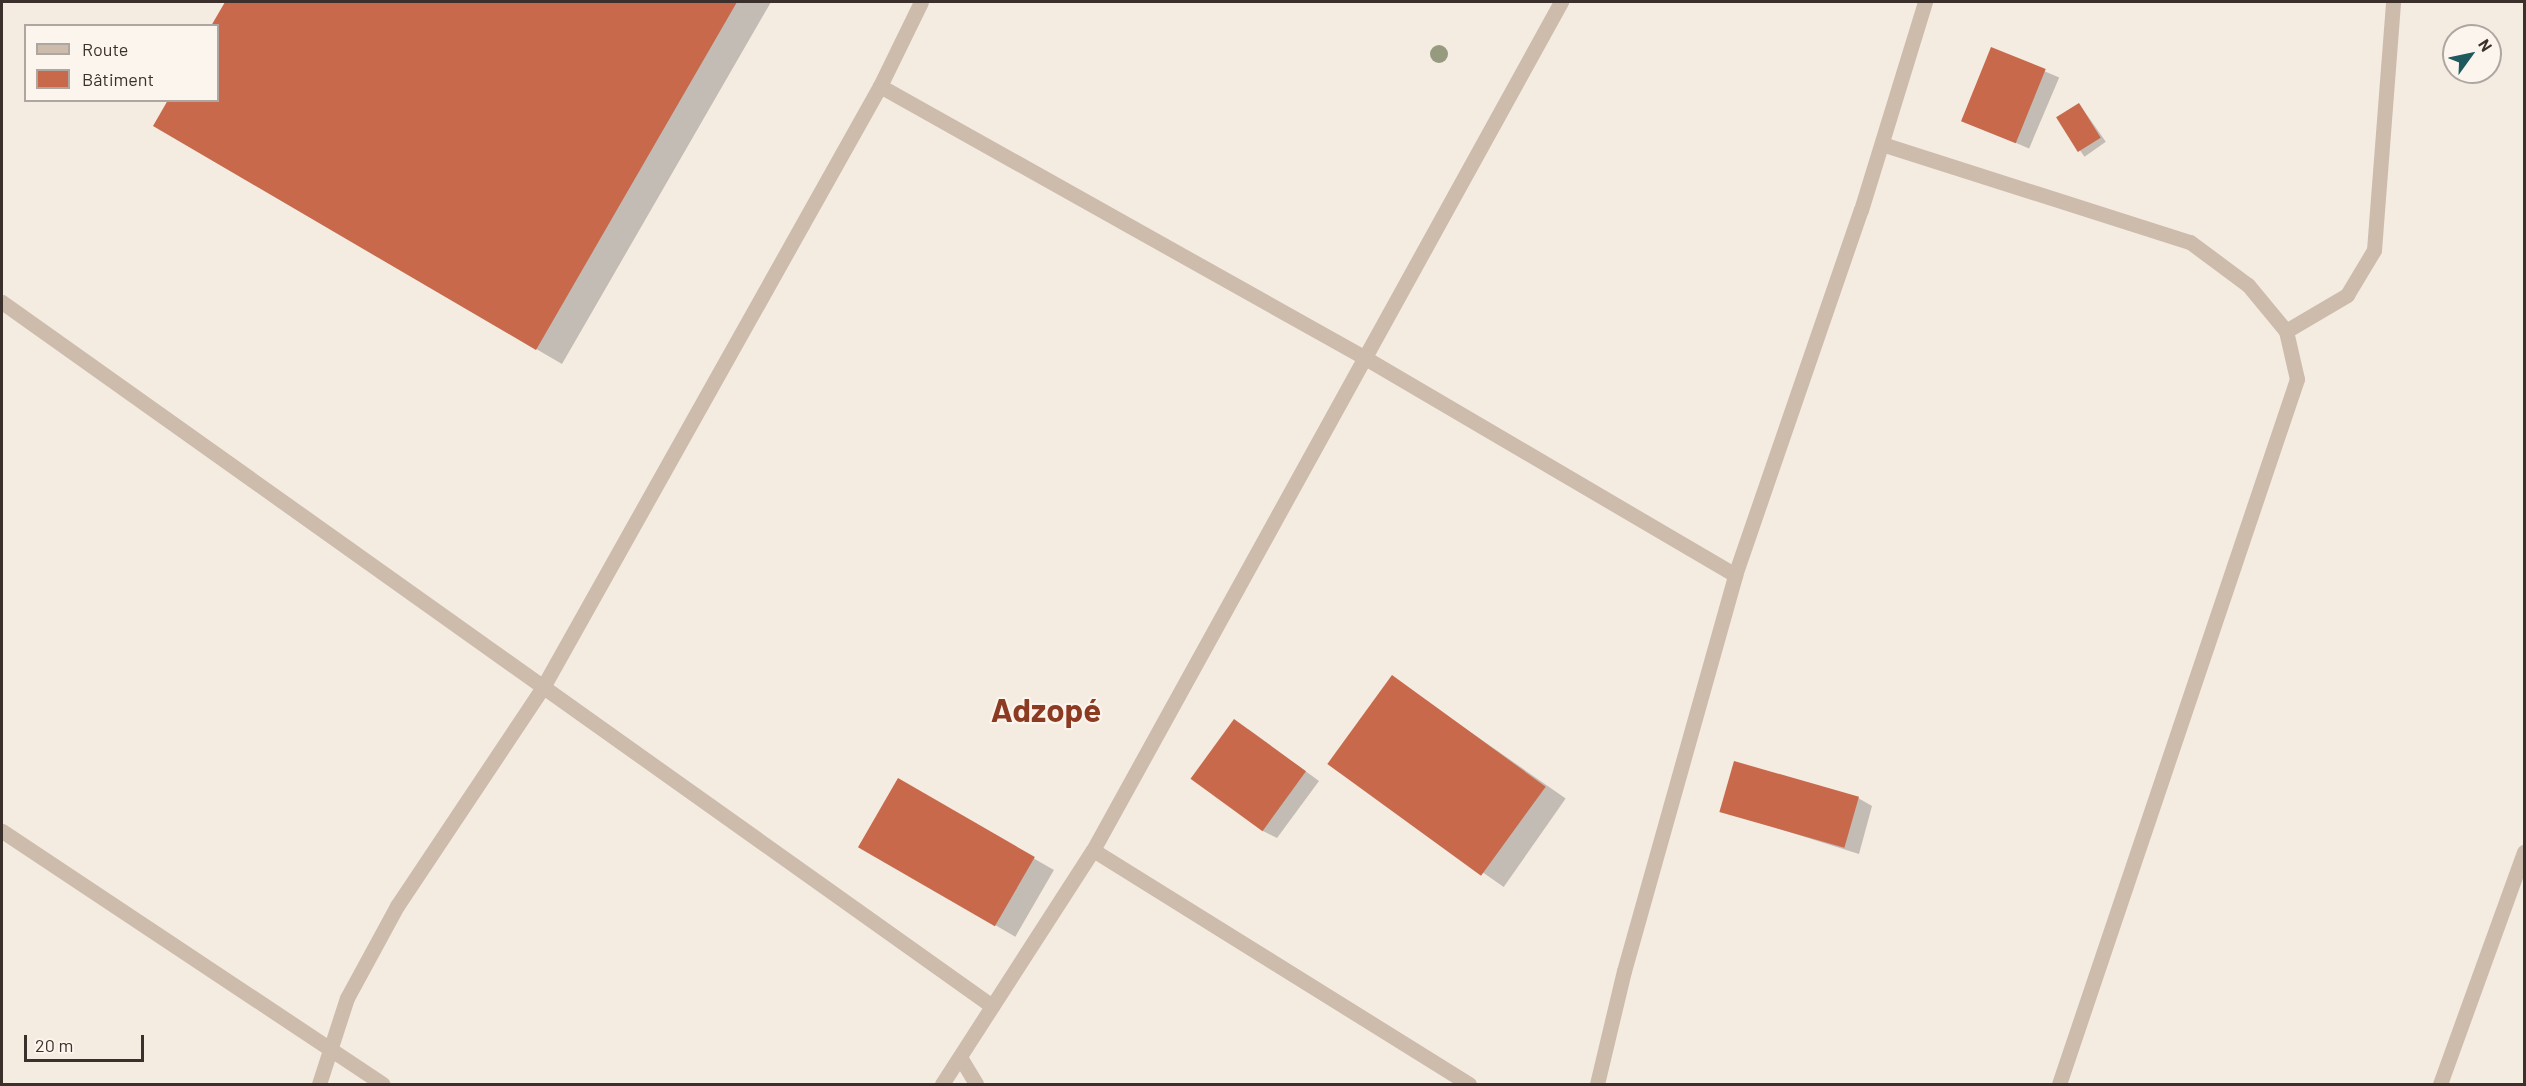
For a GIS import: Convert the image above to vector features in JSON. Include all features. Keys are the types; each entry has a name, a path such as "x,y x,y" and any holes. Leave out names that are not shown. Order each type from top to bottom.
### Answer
{"street":[{"path":"319,1084 347,998 398,906 543,687 880,86 921,2"},
{"path":"942,1084 1093,850 1367,359 1561,2"},
{"path":"1597,1084 1736,574 1881,144 1925,2"},
{"path":"2286,331 2347,295 2374,250 2393,2"},
{"path":"880,86 1367,359 1736,574"},
{"path":"1881,144 2190,242 2248,285 2286,331 2297,379 2059,1084"},
{"path":"2,302 992,1006"},
{"path":"2,831 330,1047 382,1084"},
{"path":"1093,850 1469,1084"},
{"path":"2440,1084 2524,852"},
{"path":"960,1057 976,1084"}],"building":[{"path":"225,2 737,2 536,350 153,126 167,102 219,102 219,24 212,24"},
{"path":"1991,47 2046,69 2016,143 1961,121"},
{"path":"2079,103 2101,138 2078,152 2056,117"},
{"path":"1392,675 1546,787 1481,876 1327,764"},
{"path":"1234,719 1306,771 1263,831 1191,779"},
{"path":"1734,761 1859,797 1844,848 1719,812"},
{"path":"898,778 1035,857 995,926 858,847"}],"district":[{"name":"Adzopé","path":"1046,710"}]}
